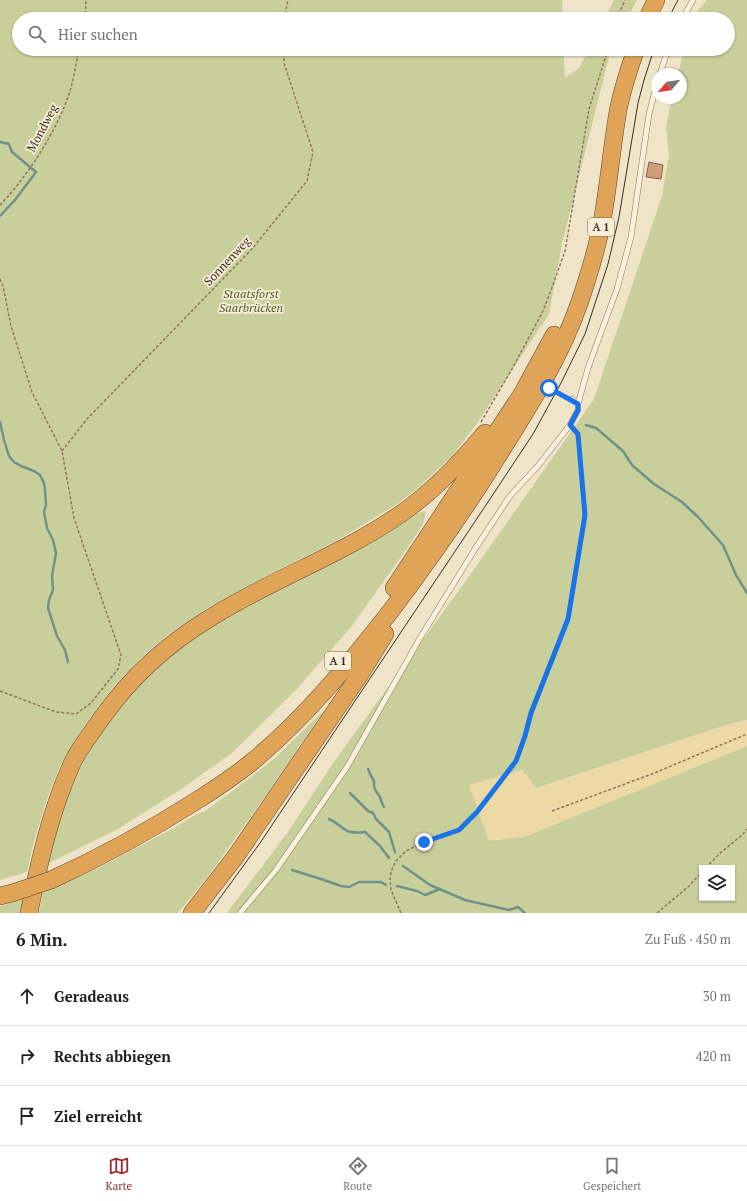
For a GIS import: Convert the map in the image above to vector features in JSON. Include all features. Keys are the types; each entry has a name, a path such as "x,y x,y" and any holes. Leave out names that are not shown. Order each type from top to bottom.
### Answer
{"highway":[{"path":"639,12 645,0"},
{"path":"650,12 656,0"},
{"name":"A 1","path":"51,875 87,853 150,819 217,776 243,756 302,701 354,642 396,585 522,394 554,335 568,303 589,241 612,92 623,56"},
{"name":"A 1","path":"6,889 90,862 161,824 224,783 253,761 310,709 363,647 439,547 534,396 565,338 578,308 590,271 603,218 619,108 633,56"},
{"path":"30,913 40,861 51,817 72,764 89,735 131,681 154,658 210,617 342,549 383,526 425,496 463,459 486,432 538,363"},
{"path":"192,913 236,856 359,676 439,547"}],"lane":[{"path":"686,12 693,0"},
{"path":"662,68 666,56"},
{"path":"240,913 276,870 347,767 420,638 495,518 510,496 537,467 570,425 578,410 578,404 588,368 617,289 631,237 652,104"},
{"path":"572,399 578,404"}],"path":[{"path":"85,12 86,0"},
{"path":"285,12 288,0"},
{"path":"620,12 625,0"},
{"name":"Mondweg","path":"0,205 8,197 36,160 61,116 70,90 77,56"},
{"name":"Sonnenweg","path":"62,451 87,419 251,250 307,181 313,152 284,63 284,56"},
{"path":"480,424 543,311 565,251 589,109 606,56"},
{"path":"0,279 3,286 11,326 32,392 62,451 74,518 121,655 118,669 92,702 76,714 56,712 0,691"},
{"path":"549,388 572,399"},
{"path":"401,913 391,890 390,878 394,865 406,851 424,842 459,830 477,812 516,761 531,713 568,619 585,515 578,434 570,425"},
{"path":"552,810 652,774 747,734"},
{"path":"709,865 747,829"},
{"path":"657,913 689,886 699,875"}],"green space":[{"name":"Staatsforst Saarbrücken","path":"0,0 562,0 563,12 12,12 12,56 563,56 565,78 579,68 585,56 609,56 562,244 549,314 478,422 453,455 418,488 397,504 338,540 206,609 170,633 147,652 115,685 103,700 81,731 60,766 47,799 34,841 27,872 0,880"},
{"path":"614,0 637,0 631,12 608,12"},
{"path":"707,0 747,0 747,720 727,725 536,788 522,770 469,785 523,837 747,746 747,913 227,913 288,832 333,763 465,582 594,399 662,196 669,155 666,127 671,104 687,104 687,68 679,68 682,56 735,56 735,12 696,12"},
{"path":"423,511 426,512 423,524 351,627 295,691 232,753 183,788 118,829 45,865 71,788 91,747 112,715 135,688 174,652 220,620"},
{"path":"324,710 267,794 206,879 178,913 39,913 43,891 96,869 205,811 276,757"},
{"path":"24,898 21,913 0,913 0,906"}],"sand":[{"path":"747,720 747,746 524,837 489,841 469,785 522,770 536,788 727,725"}],"building":[{"path":"649,162 663,165 661,179 646,177"}],"waterway":[{"path":"0,142 9,144 12,152 36,172 15,200 0,216"},
{"path":"0,422 9,456 14,462 40,475 44,483 46,505 44,512 47,528 53,540 56,553 52,576 53,590 48,608 57,636 65,650 68,662"},
{"path":"586,425 596,428 623,451 632,465 654,484 682,502 698,517 723,545 736,575 747,593"},
{"path":"368,769 374,781 375,789 384,807"},
{"path":"350,793 368,811 373,813 376,819 389,832 395,852"},
{"path":"329,819 345,830 358,833 365,832 380,846 389,858"},
{"path":"403,866 430,885 465,900 509,910 518,907 525,913"},
{"path":"292,870 341,886 349,887 359,882 381,882 386,885"},
{"path":"397,886 417,891 425,895 440,889"}],"tram line":[{"path":"672,12 678,0"},
{"path":"209,913 260,843 486,505 533,434 561,383 585,334 608,264 619,217 638,103 652,56"}],"route":[{"path":"424,842 459,830 477,812 516,761 531,713 568,619 585,515 578,434 570,425 578,410 578,404 572,399 549,388"}]}
